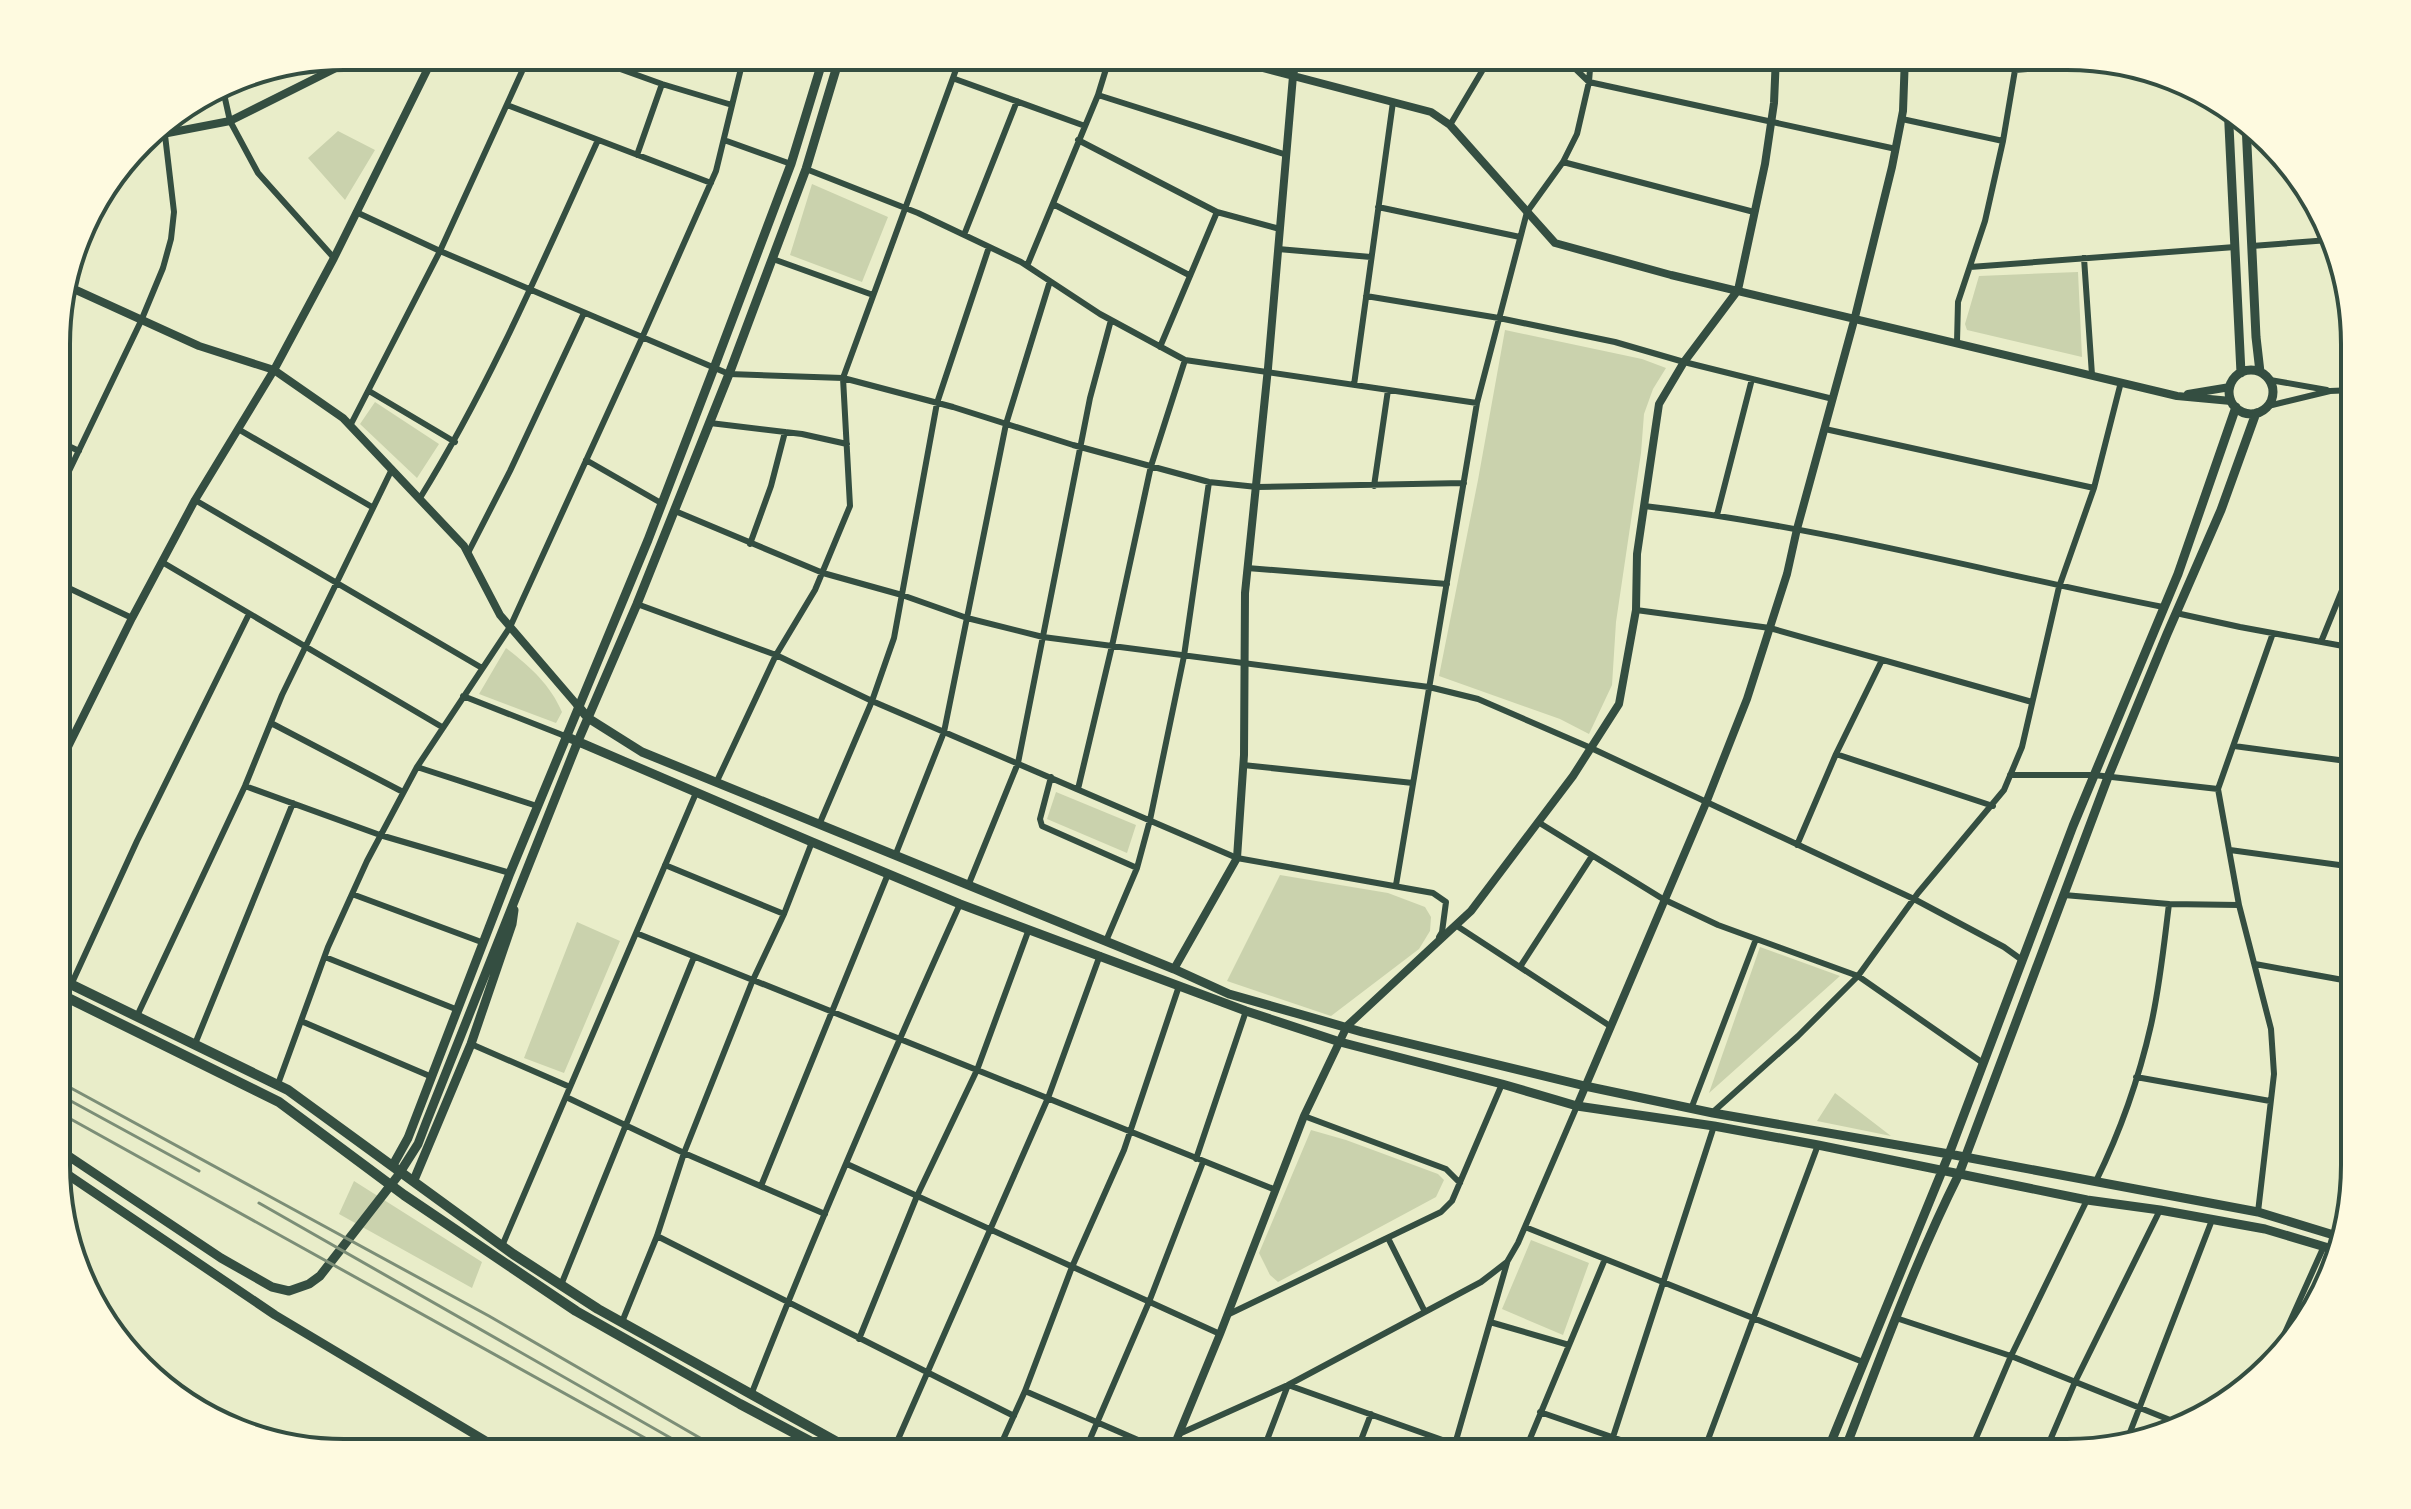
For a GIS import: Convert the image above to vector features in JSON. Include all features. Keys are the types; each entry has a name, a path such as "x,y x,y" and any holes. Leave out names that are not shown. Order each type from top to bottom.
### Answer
{"main road":[{"path":"383,1179 408,1138 510,873 661,503 791,164 820,71"},
{"path":"70,1157 210,1251 272,1287 289,1291 315,1280 382,1196 418,1144 517,891 675,511 806,169 836,71"},
{"path":"2229,124 2241,373"},
{"path":"2247,137 2260,372"},
{"path":"1833,1438 1949,1154 2094,775 2178,574 2234,404 2230,387 2241,373 2252,370 2270,380 2273,394 2268,406 2249,414 2234,404"},
{"path":"1849,1438 1940,1211 1959,1174 2108,777 2221,510 2256,413"},
{"path":"578,706 588,718 642,752 1229,994 1585,1086 1691,1109 2258,1212 2331,1234"},
{"path":"565,736 960,904 1246,1011 1340,1042 1577,1106 1714,1126 2087,1200 2265,1229 2328,1248"},
{"path":"404,1195 414,1180 471,1044 512,924 517,891"},
{"path":"71,985 278,1084 561,1285 831,1439"},
{"path":"70,999 279,1102 404,1195 576,1311 805,1439"},
{"path":"71,1177 275,1315 482,1439"}],"street":[{"path":"1272,70 1431,112 1450,125 1555,243 1657,271 2177,396 2234,404"},
{"path":"1174,969 1237,858 1243,765 1245,593 1294,70"},
{"path":"1450,125 1482,70"},
{"path":"1577,70 1589,82 1896,149"},
{"path":"1396,885 1477,403 1527,212 1563,162 1577,134 1590,70"},
{"path":"1177,1439 1304,1116 1347,1026 1471,911 1591,748 1619,704 1636,610 1637,554 1659,404 1684,362 1738,290 1771,120 1775,70"},
{"path":"1457,1438 1507,1262 1577,1106 1747,699 1787,574 1855,317 1902,119 1904,70"},
{"path":"1957,342 1958,302 1985,221 2015,70"},
{"path":"168,134 230,121 329,71"},
{"path":"70,743 195,500 274,370 334,258 425,71"},
{"path":"350,426 440,251 522,71"},
{"path":"625,71 732,105"},
{"path":"278,1084 325,957 380,835 442,727 510,627 642,338 711,183 740,71"},
{"path":"717,781 776,655 823,573 850,506 843,378 957,71"},
{"path":"1027,266 1106,71"},
{"path":"955,79 1085,126"},
{"path":"637,155 662,84"},
{"path":"1098,95 1287,155"},
{"path":"225,97 230,121 258,173 334,258"},
{"path":"964,235 1017,101"},
{"path":"1354,385 1393,102"},
{"path":"507,105 711,183"},
{"path":"1902,119 2003,141"},
{"path":"70,469 163,268 173,224 174,202 165,136"},
{"path":"420,498 455,442 530,290 598,140"},
{"path":"724,140 791,164"},
{"path":"1078,140 1217,212 1280,229"},
{"path":"1563,162 1754,212"},
{"path":"806,169 905,208 1027,266 1111,320 1185,360 1477,403"},
{"path":"1053,204 1189,275"},
{"path":"1378,207 1520,237"},
{"path":"356,212 729,374 843,378 1209,482 1257,487 1464,483"},
{"path":"1160,347 1217,212"},
{"path":"2252,246 2321,241"},
{"path":"819,825 872,701 894,638 937,403 989,247"},
{"path":"1970,267 2235,247"},
{"path":"1278,249 1371,257"},
{"path":"2084,258 2092,375"},
{"path":"773,259 873,295"},
{"path":"895,856 944,732 1006,424 1050,281"},
{"path":"75,290 199,346 274,370 350,426 468,553 500,615 578,706"},
{"path":"1366,296 1499,318 1615,342 1833,399"},
{"path":"468,553 584,313"},
{"path":"968,886 1018,763 1090,398 1111,320"},
{"path":"1078,789 1151,466 1185,360"},
{"path":"1717,515 1752,379"},
{"path":"2270,380 2330,391"},
{"path":"1713,1113 1798,1036 1858,976 1914,899 2004,790 2022,747 2059,587 2094,488 2121,382"},
{"path":"2177,396 2230,387"},
{"path":"1374,486 1388,390"},
{"path":"369,391 455,442"},
{"path":"2268,406 2340,391"},
{"path":"710,423 785,432 847,444"},
{"path":"238,429 372,507"},
{"path":"1825,429 2094,488"},
{"path":"750,544 771,486 785,432"},
{"path":"70,447 79,451"},
{"path":"586,460 661,503"},
{"path":"137,1016 245,786 335,582 392,469"},
{"path":"1106,941 1137,868 1150,820 1184,656 1209,482"},
{"path":"195,500 482,668"},
{"path":"1644,506 1797,529 2163,607"},
{"path":"675,511 823,573 902,595 967,618 1043,637 1429,687 1478,699 1591,748 1914,899 2004,947 2022,960"},
{"path":"162,562 442,727"},
{"path":"1247,568 1447,584"},
{"path":"70,589 132,618"},
{"path":"2321,642 2340,595"},
{"path":"637,604 776,655 872,701 1237,858 1433,893 1446,902 1442,932 1436,944"},
{"path":"1636,610 1770,628 2032,702"},
{"path":"2176,613 2340,645"},
{"path":"71,985 137,841 249,614"},
{"path":"2258,1212 2274,1074 2271,1029 2239,905 2218,789 2273,633"},
{"path":"1797,845 1836,754 1882,660"},
{"path":"463,696 565,736"},
{"path":"271,723 403,792"},
{"path":"2234,746 2340,760"},
{"path":"1836,754 1993,806"},
{"path":"1243,765 1413,783"},
{"path":"417,767 537,806"},
{"path":"2010,775 2094,775 2218,789"},
{"path":"1051,777 1040,819 1042,826 1137,868"},
{"path":"245,786 380,835 510,873"},
{"path":"502,1246 696,793"},
{"path":"195,1044 293,803"},
{"path":"1538,822 1663,899 1718,925 1858,976 1983,1063"},
{"path":"622,1322 657,1236 684,1153 812,842"},
{"path":"2230,850 2340,865"},
{"path":"1520,967 1592,856"},
{"path":"665,865 784,914"},
{"path":"761,1186 888,874"},
{"path":"352,894 484,943"},
{"path":"2064,895 2169,904 2239,905"},
{"path":"751,1395 899,1040 960,904"},
{"path":"2096,1181 2110,1152 2151,1025 2169,904"},
{"path":"1457,926 1610,1026"},
{"path":"859,1339 917,1196 977,1070 1030,928"},
{"path":"636,933 1276,1190"},
{"path":"1691,1109 1756,939"},
{"path":"898,1439 1048,1098 1100,955"},
{"path":"325,957 458,1010"},
{"path":"561,1285 694,957"},
{"path":"2255,964 2340,979"},
{"path":"1004,1439 1130,1133 1179,986"},
{"path":"1090,1439 1149,1302 1199,1160 1246,1011"},
{"path":"301,1021 432,1077"},
{"path":"471,1044 570,1087"},
{"path":"2136,1077 2270,1101"},
{"path":"1227,1315 1441,1212 1452,1201 1502,1084"},
{"path":"566,1097 684,1153 825,1214"},
{"path":"1304,1116 1446,1169 1460,1183"},
{"path":"1613,1437 1714,1126"},
{"path":"1708,1438 1818,1145"},
{"path":"847,1164 1220,1334"},
{"path":"1976,1438 2011,1356 2087,1200"},
{"path":"2051,1438 2075,1382 2160,1210"},
{"path":"2131,1431 2212,1220"},
{"path":"1525,1227 1863,1362"},
{"path":"657,1236 1014,1416"},
{"path":"1388,1238 1425,1312"},
{"path":"2292,1321 2327,1251"},
{"path":"1530,1438 1605,1259"},
{"path":"1179,1434 1288,1385 1481,1282 1507,1262"},
{"path":"1896,1318 2011,1356 2167,1419"},
{"path":"1490,1322 1569,1345"},
{"path":"1288,1385 1439,1438"},
{"path":"1268,1438 1288,1385"},
{"path":"1025,1391 1135,1439"},
{"path":"1540,1412 1617,1438"},
{"path":"1362,1438 1371,1414"}],"green space":[{"path":"338,131 375,150 345,200 308,158"},
{"path":"812,184 888,217 862,282 790,255"},
{"path":"2078,272 2082,357 1967,330 1965,324 1979,276"},
{"path":"1505,330 1642,359 1666,368 1653,389 1644,414 1616,622 1612,685 1589,734 1560,719 1439,676"},
{"path":"375,402 439,444 417,478 360,424"},
{"path":"506,648 531,669 551,693 562,712 556,723 479,694"},
{"path":"1056,792 1136,825 1127,853 1047,819"},
{"path":"1280,875 1388,893 1425,907 1431,917 1430,931 1419,949 1331,1016 1227,981"},
{"path":"577,922 620,941 564,1073 524,1058"},
{"path":"1760,947 1840,976 1709,1093"},
{"path":"1835,1093 1891,1136 1817,1121"},
{"path":"1311,1130 1438,1174 1444,1180 1436,1197 1278,1282 1270,1275 1259,1253"},
{"path":"354,1181 482,1262 472,1288 339,1214"},
{"path":"1531,1240 1589,1263 1563,1335 1502,1309"}],"railway":[{"path":"70,1088 489,1316 701,1439"},
{"path":"70,1101 199,1171"},
{"path":"70,1119 646,1439"},
{"path":"259,1203 672,1439"}]}
